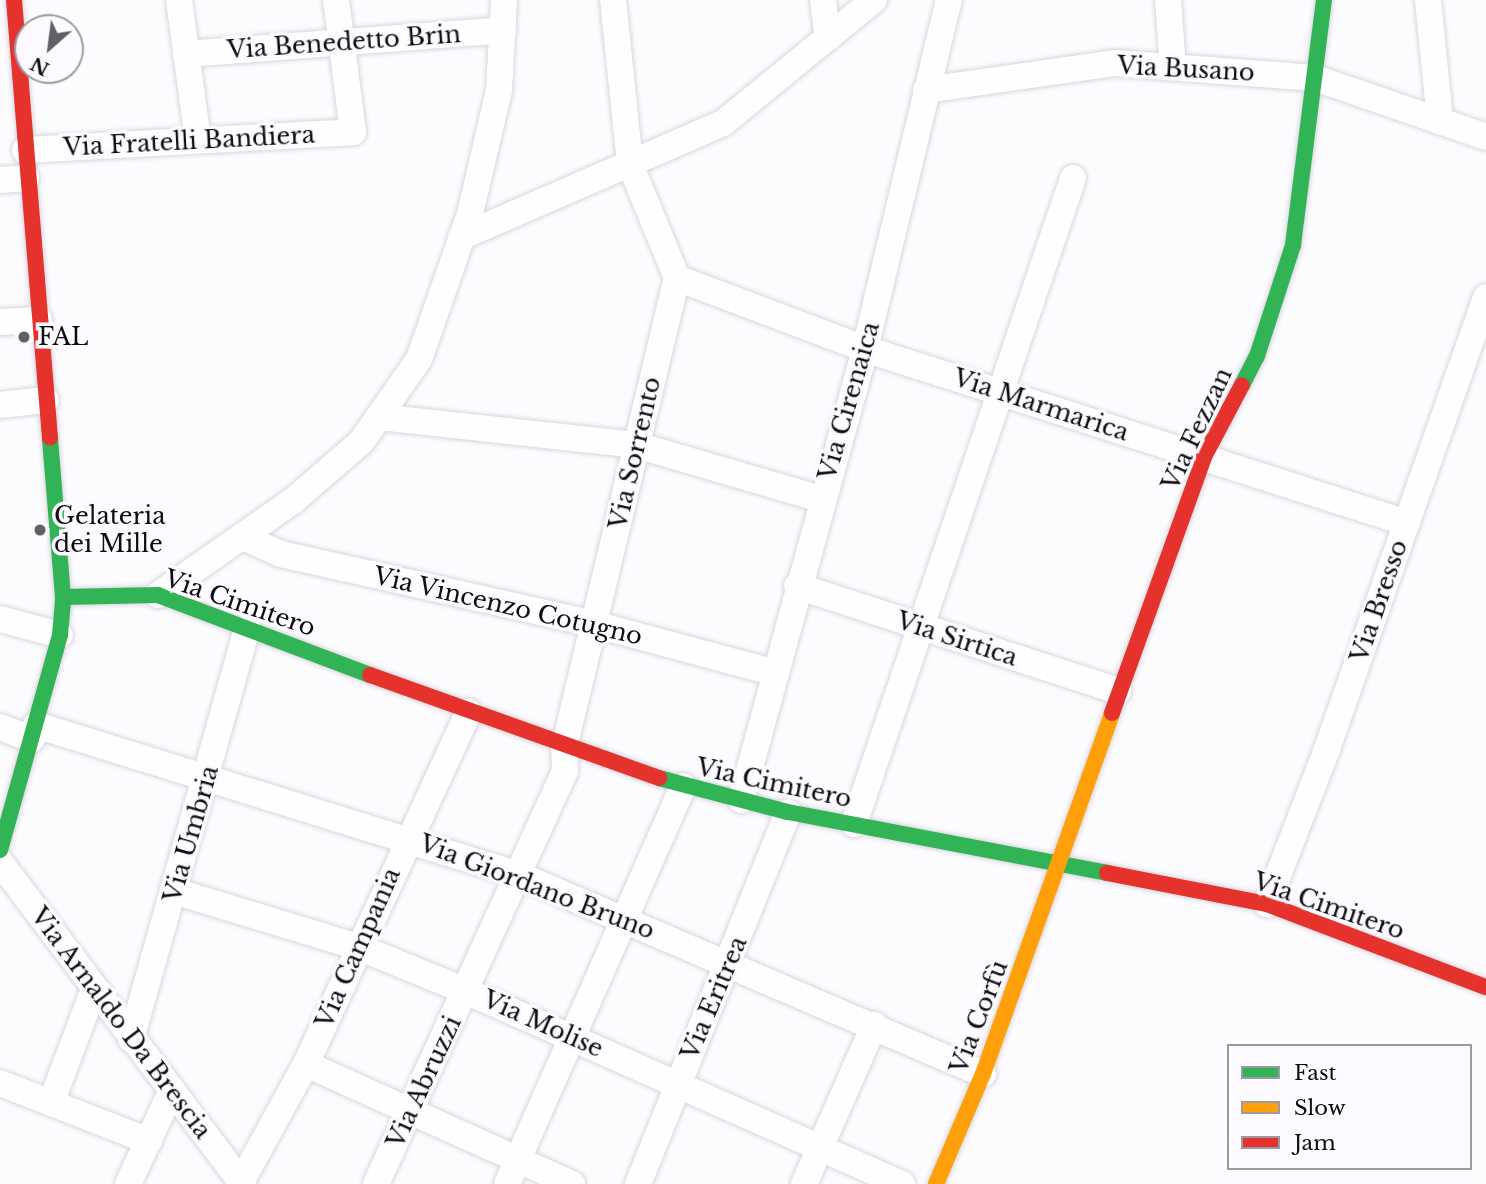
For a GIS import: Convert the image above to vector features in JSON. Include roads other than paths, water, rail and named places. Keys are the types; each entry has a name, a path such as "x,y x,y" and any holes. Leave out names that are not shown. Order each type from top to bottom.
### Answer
{"street":[{"path":"2,837 60,635 63,597 39,320 13,179 25,150 14,0"},
{"path":"179,0 198,140"},
{"path":"336,0 341,44"},
{"path":"158,595 243,537 362,441 419,359 461,237 499,90 504,0"},
{"path":"613,0 630,164 677,278"},
{"path":"823,0 828,38"},
{"path":"461,237 723,123 874,0"},
{"name":"Via Cirenaica","path":"741,800 797,586 865,349 948,0"},
{"path":"1168,0 1173,67"},
{"name":"Via Fezzan","path":"1060,865 1118,691 1204,457 1257,356 1293,245 1324,0"},
{"path":"1428,0 1440,121"},
{"name":"Via Benedetto Brin","path":"186,54 503,30"},
{"name":"Via Fratelli Bandiera","path":"25,150 353,132 341,44"},
{"name":"Via Busano","path":"926,90 1116,62 1315,78 1486,137"},
{"path":"854,824 1073,178"},
{"name":"Via Marmarica","path":"677,278 865,349 1407,523"},
{"name":"Via Sorrento","path":"564,748 677,278"},
{"name":"Via Bresso","path":"1267,904 1407,523 1486,297"},
{"path":"0,323 39,320"},
{"path":"0,405 46,400"},
{"path":"379,417 636,445 821,499"},
{"name":"Via Vincenzo Cotugno","path":"243,537 281,554 594,624 775,673"},
{"name":"Via Sirtica","path":"797,586 1118,691"},
{"name":"Via Cimitero","path":"63,597 158,595 564,748 683,786 788,812 1267,904 1486,987"},
{"path":"0,619 60,635"},
{"name":"Via Umbria","path":"131,1039 208,779 247,628"},
{"name":"Via Campania","path":"242,1183 306,1064 408,837 469,712"},
{"name":"Via Giordano Bruno","path":"0,727 34,732 208,779 408,837 519,875 730,962 983,1074"},
{"name":"Via Abruzzi","path":"376,1184 565,771 564,748"},
{"path":"507,1184 621,918 683,786"},
{"name":"Via Eritrea","path":"638,1184 730,962 788,812"},
{"name":"Via Arnaldo Da Brescia","path":"0,862 242,1183"},
{"name":"Via Corfù","path":"936,1184 983,1074 1060,865"},
{"name":"Via Molise","path":"174,891 358,947 467,990 902,1184"},
{"path":"51,1103 94,989"},
{"path":"804,1184 874,1025"},
{"path":"306,1064 572,1184"},
{"path":"0,1083 149,1141"},
{"path":"128,1184 172,1090"}],"place":[{"name":"FAL","path":"24,337"},
{"name":"Gelateria dei Mille","path":"40,530"}]}
